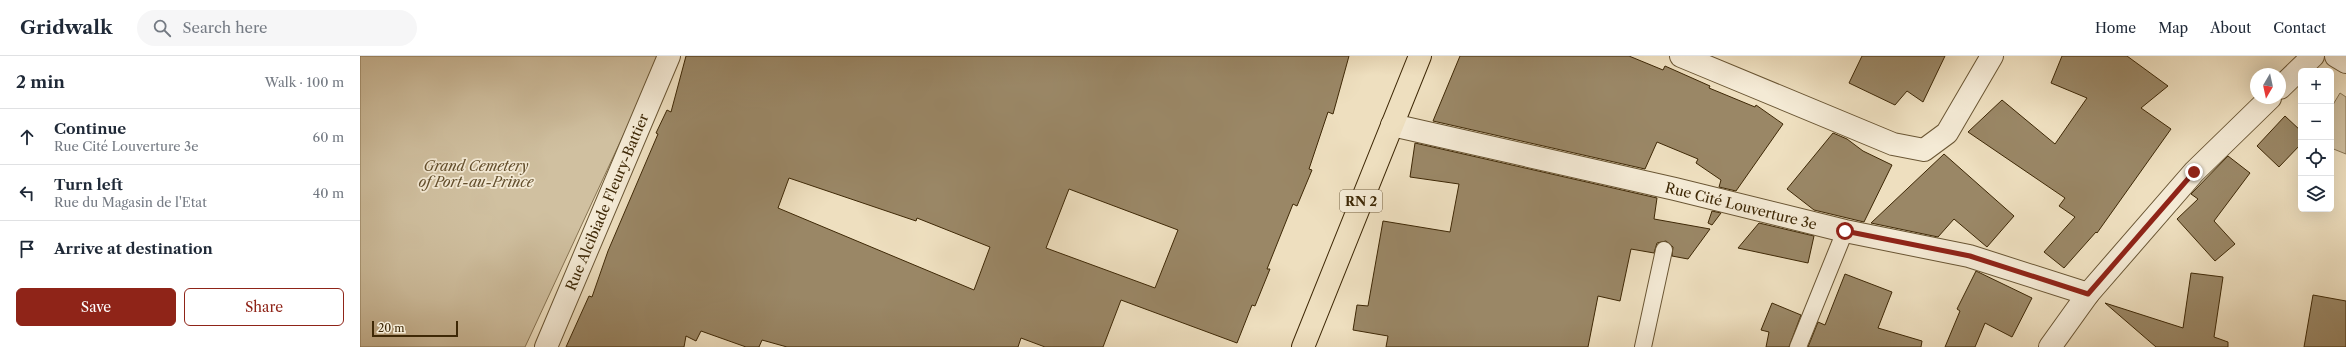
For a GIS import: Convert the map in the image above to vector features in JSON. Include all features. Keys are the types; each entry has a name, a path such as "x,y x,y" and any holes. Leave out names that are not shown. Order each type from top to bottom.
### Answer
{"main road":[{"name":"RN 2","path":"1303,347 1420,56"}],"street":[{"name":"Rue Alcibiade Fleury-Battier","path":"546,347 669,56"},
{"path":"1681,56 1893,144 1924,150 1947,133 1992,56"},
{"path":"2286,82 2313,56"},
{"path":"2336,56 2346,62"},
{"path":"2050,347 2088,294 2194,172 2264,104"},
{"name":"Rue Cité Louverture 3e","path":"1392,125 1675,189 1845,231 1970,256 2088,294"}],"lane":[{"path":"1798,347 1845,231"},
{"path":"1643,347 1664,250"}],"green space":[{"name":"Grand Cemetery of Port-au-Prince","path":"360,56 660,56 525,347 360,347"},
{"path":"2340,93 2346,97 2346,154 2334,149 2334,103"}],"building":[{"path":"686,56 1349,56 1333,114 1328,112 1309,169 1312,170 1297,206 1293,204 1267,269 1270,269 1255,306 1252,305 1237,343 1121,300 1103,347 1045,347 1021,338 1018,347 787,347 762,340 759,347 746,347 701,331 696,341 686,336 684,347 566,347 589,296 592,297 608,251 658,134 656,133 667,110 671,112","holes":["789,178 916,221 917,218 990,247 974,290 778,208","1069,189 1178,230 1155,288 1046,248"]},
{"path":"1460,56 1629,56 1663,70 1665,66 1710,86 1709,88 1755,107 1756,105 1783,124 1736,191 1719,187 1721,180 1696,163 1698,159 1657,142 1645,169 1433,121"},
{"path":"1862,56 1945,56 1923,102 1907,91 1895,105 1849,83"},
{"path":"2062,56 2127,56 2168,86 2141,108 2171,129 2097,233 2096,232 2064,268 2044,252 2075,217 2059,206 2065,198 1968,132 2002,100 2055,144 2087,98 2051,83"},
{"path":"2285,116 2298,128 2298,147 2279,167 2257,146"},
{"path":"1833,133 1847,139 1863,151 1892,165 1864,222 1814,210 1787,189"},
{"path":"1415,143 1657,198 1654,219 1710,229 1688,259 1672,256 1673,247 1666,241 1657,243 1654,253 1631,249 1620,301 1598,296 1588,347 1386,347 1388,336 1353,330 1357,305 1368,306 1383,221 1450,232 1459,184 1410,177"},
{"path":"1944,154 2014,216 1987,247 1954,219 1938,237 1871,223"},
{"path":"2228,156 2250,173 2214,221 2235,244 2215,261 2177,219 2198,199 2191,194"},
{"path":"1712,211 1721,213 1712,225 1708,223"},
{"path":"1759,223 1814,236 1808,263 1738,248"},
{"path":"1976,271 2032,298 2012,337 1985,323 1975,347 1945,347 1960,311 1957,309"},
{"path":"2191,273 2223,277 2214,337 2228,342 2228,347 2156,347 2105,303 2183,328"},
{"path":"1845,274 1892,292 1878,328 1922,341 1921,347 1808,347 1818,322 1825,325"},
{"path":"2313,295 2346,301 2346,347 2304,347"},
{"path":"1772,303 1801,315 1789,347 1766,347 1769,332 1761,330"}],"route":[{"path":"1845,231 1970,256 2088,294 2194,172"}]}
